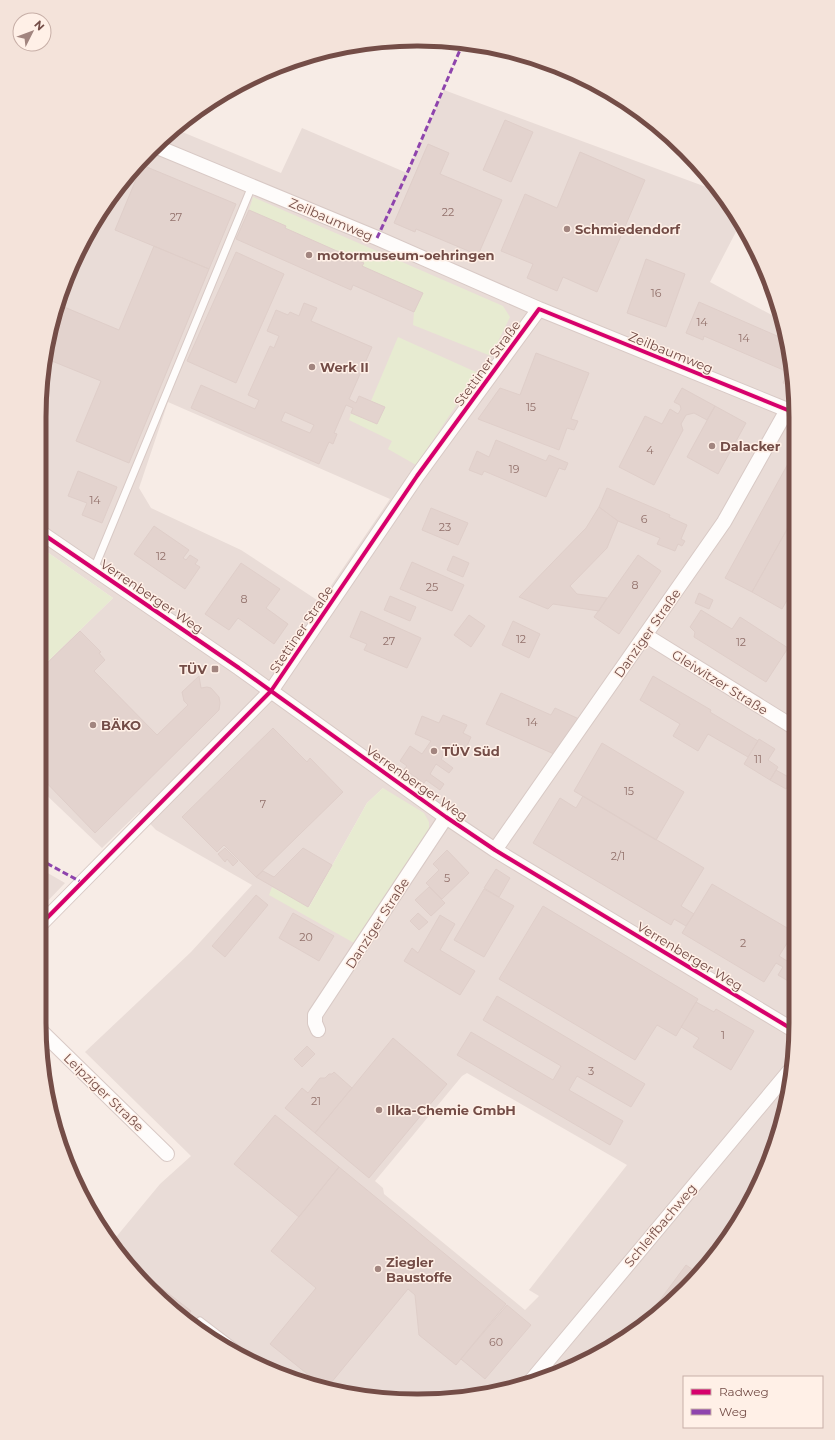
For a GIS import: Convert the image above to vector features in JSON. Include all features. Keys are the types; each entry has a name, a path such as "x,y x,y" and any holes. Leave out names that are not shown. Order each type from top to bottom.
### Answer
{"street":[{"name":"Zeilbaumweg","path":"161,149 377,238 539,309 789,410"},
{"name":"Stettiner Straße","path":"46,919 271,691 417,476 539,309"},
{"name":"Danziger Straße","path":"495,850 724,522 789,415"},
{"name":"Verrenberger Weg","path":"46,536 271,691 446,818 495,850 789,1027"},
{"name":"Gleiwitzer Straße","path":"646,635 789,724"},
{"name":"Danziger Straße","path":"318,1030 315,1023 315,1015 446,818"},
{"name":"Leipziger Straße","path":"47,1036 167,1154"},
{"name":"Schleifbachweg","path":"537,1374 785,1076"}],"lane":[{"path":"94,569 252,186"},
{"path":"199,1322 200,1321 222,1338"}],"shaded area":[{"path":"444,90 710,188 737,229 710,282 775,317 786,369 789,418 789,1022 786,1071 782,1095 769,1142 751,1187 726,1229 712,1249 680,1285 644,1317 603,1344 560,1366 514,1381 466,1391 418,1394 369,1391 321,1381 275,1366 232,1344 191,1317 155,1285 123,1249 115,1238 160,1184 191,1156 85,1052 191,952 252,885 156,830 139,812 102,848 46,795 46,663 113,598 46,551 46,418 49,369 59,321 74,275 96,232 123,191 155,155 181,131 281,173 302,128 407,173","holes":["168,402 390,499 320,602 241,550 151,508 139,488","383,788 354,942 273,887 309,907 367,803","467,1073 627,1165 529,1290 539,1296 525,1310 384,1194 383,1188 375,1181 462,1076"]},
{"path":"46,872 65,883 46,903"}],"green space":[{"path":"253,197 503,306 510,317 491,356 413,325 414,312 422,293 362,266 364,263 285,228 286,226 249,210"},
{"path":"398,337 478,373 416,465 388,449 392,441 349,420 351,413 377,424 385,407 371,401"},
{"path":"46,551 113,598 46,663"},
{"path":"383,788 424,813 429,822 429,831 354,943 269,895 272,887 309,907 367,803"}],"building":[{"path":"505,120 533,132 511,182 483,170"},
{"path":"428,144 449,153 440,174 502,200 478,255 416,229 415,232 394,223"},
{"name":"Schmiedendorf","path":"580,152 645,180 597,292 563,277 557,291 527,278 533,264 501,251 525,194 557,208"},
{"path":"145,166 236,204 209,269 115,230 139,172"},
{"name":"motormuseum-oehringen","path":"249,210 286,226 285,228 364,263 362,266 423,293 414,312 353,285 351,290 236,239"},
{"path":"154,246 209,269 129,463 76,441 101,381 50,360 63,307 119,330"},
{"path":"236,252 284,274 236,383 187,361"},
{"path":"646,259 685,274 666,327 627,313"},
{"path":"699,302 780,337 786,371 704,336 703,340 686,333"},
{"name":"Werk II","path":"304,303 317,308 311,321 372,347 349,399 356,403 359,396 385,407 377,424 351,413 353,408 346,405 334,433 337,434 333,444 329,442 319,464 191,408 201,385 255,409 259,400 248,395 270,346 274,348 279,336 267,331 276,310 288,315 290,312 299,316","holes":["285,412 314,425 310,433 281,421"]},
{"path":"536,353 589,373 571,419 578,421 574,430 567,428 559,450 478,419 500,388 520,395"},
{"path":"786,375 787,385 783,383"},
{"path":"682,388 715,406 707,420 694,413 686,415 681,424 683,430 654,485 619,467 645,416 662,424 670,409 678,414 681,409 680,405 674,402"},
{"path":"715,406 746,423 718,474 687,457"},
{"path":"496,440 546,461 549,455 568,463 565,470 559,468 546,497 484,471 482,475 469,470 477,451 489,457"},
{"path":"789,462 789,526 752,592 725,578"},
{"path":"78,471 117,487 102,523 82,515 87,503 68,496"},
{"path":"607,488 670,515 669,517 687,525 681,539 685,541 682,546 678,544 675,551 657,544 660,538 618,521 599,507"},
{"path":"599,507 618,521 607,548 570,586 577,594 607,598 599,611 553,604 548,609 519,597 586,528"},
{"path":"431,508 468,523 458,545 422,530"},
{"path":"154,526 189,550 183,558 186,560 190,555 198,560 195,564 200,567 185,589 134,554"},
{"path":"789,526 789,597 782,609 752,592"},
{"path":"638,555 661,571 619,634 594,617"},
{"path":"453,556 469,563 463,577 447,570"},
{"path":"412,562 464,585 452,611 400,589"},
{"path":"241,563 280,589 266,608 288,624 274,644 238,618 229,630 205,614"},
{"path":"699,593 713,600 709,609 695,603"},
{"path":"390,596 416,607 410,621 384,610"},
{"path":"701,610 732,629 740,617 788,648 766,682 694,637 695,632 690,627"},
{"path":"361,611 421,638 407,668 364,650 367,644 350,637"},
{"path":"469,615 485,626 471,647 454,635"},
{"path":"513,621 540,634 529,658 502,645"},
{"name":"BÄKO","path":"80,631 101,652 99,653 105,660 94,671 157,735 188,705 184,701 182,692 199,676 201,688 211,688 219,697 219,710 95,833 46,782 46,664"},
{"path":"653,676 711,710 710,712 758,741 748,757 708,734 698,751 673,736 680,724 640,700"},
{"path":"501,693 551,715 555,708 579,719 554,754 486,724"},
{"name":"TÜV Süd","path":"443,715 467,725 463,733 471,737 463,755 447,749 441,759 453,768 449,773 436,764 430,774 444,784 440,790 426,780 424,783 404,769 407,766 400,761 410,746 422,754 431,741 415,734 422,716 439,723"},
{"path":"273,728 307,762 310,758 343,792 256,877 224,845 217,852 182,817"},
{"path":"759,739 775,749 768,760 778,767 770,780 744,764"},
{"path":"602,743 684,792 656,840 574,791"},
{"path":"776,770 789,777 789,784 786,789 770,780"},
{"path":"583,796 704,868 681,906 694,914 686,926 674,919 671,925 533,843 560,798 576,808"},
{"path":"225,848 238,861 233,866 227,859 225,862 218,854"},
{"path":"303,848 332,865 308,907 256,877 263,871 274,877"},
{"path":"447,850 469,873 442,899 426,883 439,870 433,864"},
{"path":"496,869 510,878 499,897 484,888"},
{"path":"712,884 789,929 789,940 779,956 787,961 789,957 789,981 778,975 783,967 776,963 764,982 682,933"},
{"path":"429,887 445,903 431,916 415,900"},
{"path":"484,889 514,906 484,957 454,940"},
{"path":"256,895 268,905 225,957 212,946"},
{"path":"543,906 698,999 676,1036 657,1025 635,1060 499,979"},
{"path":"293,913 334,936 319,961 279,938"},
{"path":"418,913 428,922 419,930 410,921"},
{"path":"440,915 455,924 440,950 475,971 460,995 404,961 412,948 418,953"},
{"path":"497,996 645,1084 631,1107 577,1076 569,1090 623,1121 610,1145 457,1055 471,1032 553,1080 561,1066 483,1020"},
{"path":"696,1002 714,1012 716,1009 754,1031 731,1070 693,1047 699,1038 681,1027"},
{"name":"Ilka-Chemie GmbH","path":"393,1038 447,1084 369,1178 315,1133"},
{"path":"307,1046 315,1054 302,1067 294,1059"},
{"path":"334,1072 352,1088 315,1133 285,1108 302,1088 308,1093 320,1078 325,1078"},
{"path":"275,1115 339,1167 299,1217 234,1164"},
{"name":"Ziegler Baustoffe","path":"339,1167 506,1304 456,1365 419,1335 415,1295 408,1289 331,1383 313,1379 270,1344 316,1288 271,1251"},
{"path":"686,1265 694,1270 680,1285 653,1310"},
{"path":"148,1278 191,1311 188,1315"},
{"path":"507,1305 531,1325 485,1379 461,1359"}],"marked path":[{"path":"377,238 409,169 461,49"},
{"path":"46,863 81,882"}],"cycle path":[{"path":"46,919 271,691 417,476 539,309 789,410"},
{"path":"46,536 239,668 446,817 495,850 789,1027"}],"place":[{"name":"Schmiedendorf","path":"567,229"},
{"name":"motormuseum-oehringen","path":"309,255"},
{"name":"Werk II","path":"312,367"},
{"name":"Dalacker","path":"712,446"},
{"name":"TÜV","path":"215,669"},
{"name":"BÄKO","path":"93,725"},
{"name":"TÜV Süd","path":"434,751"},
{"name":"Ilka-Chemie GmbH","path":"379,1110"},
{"name":"Ziegler Baustoffe","path":"378,1269"}]}
